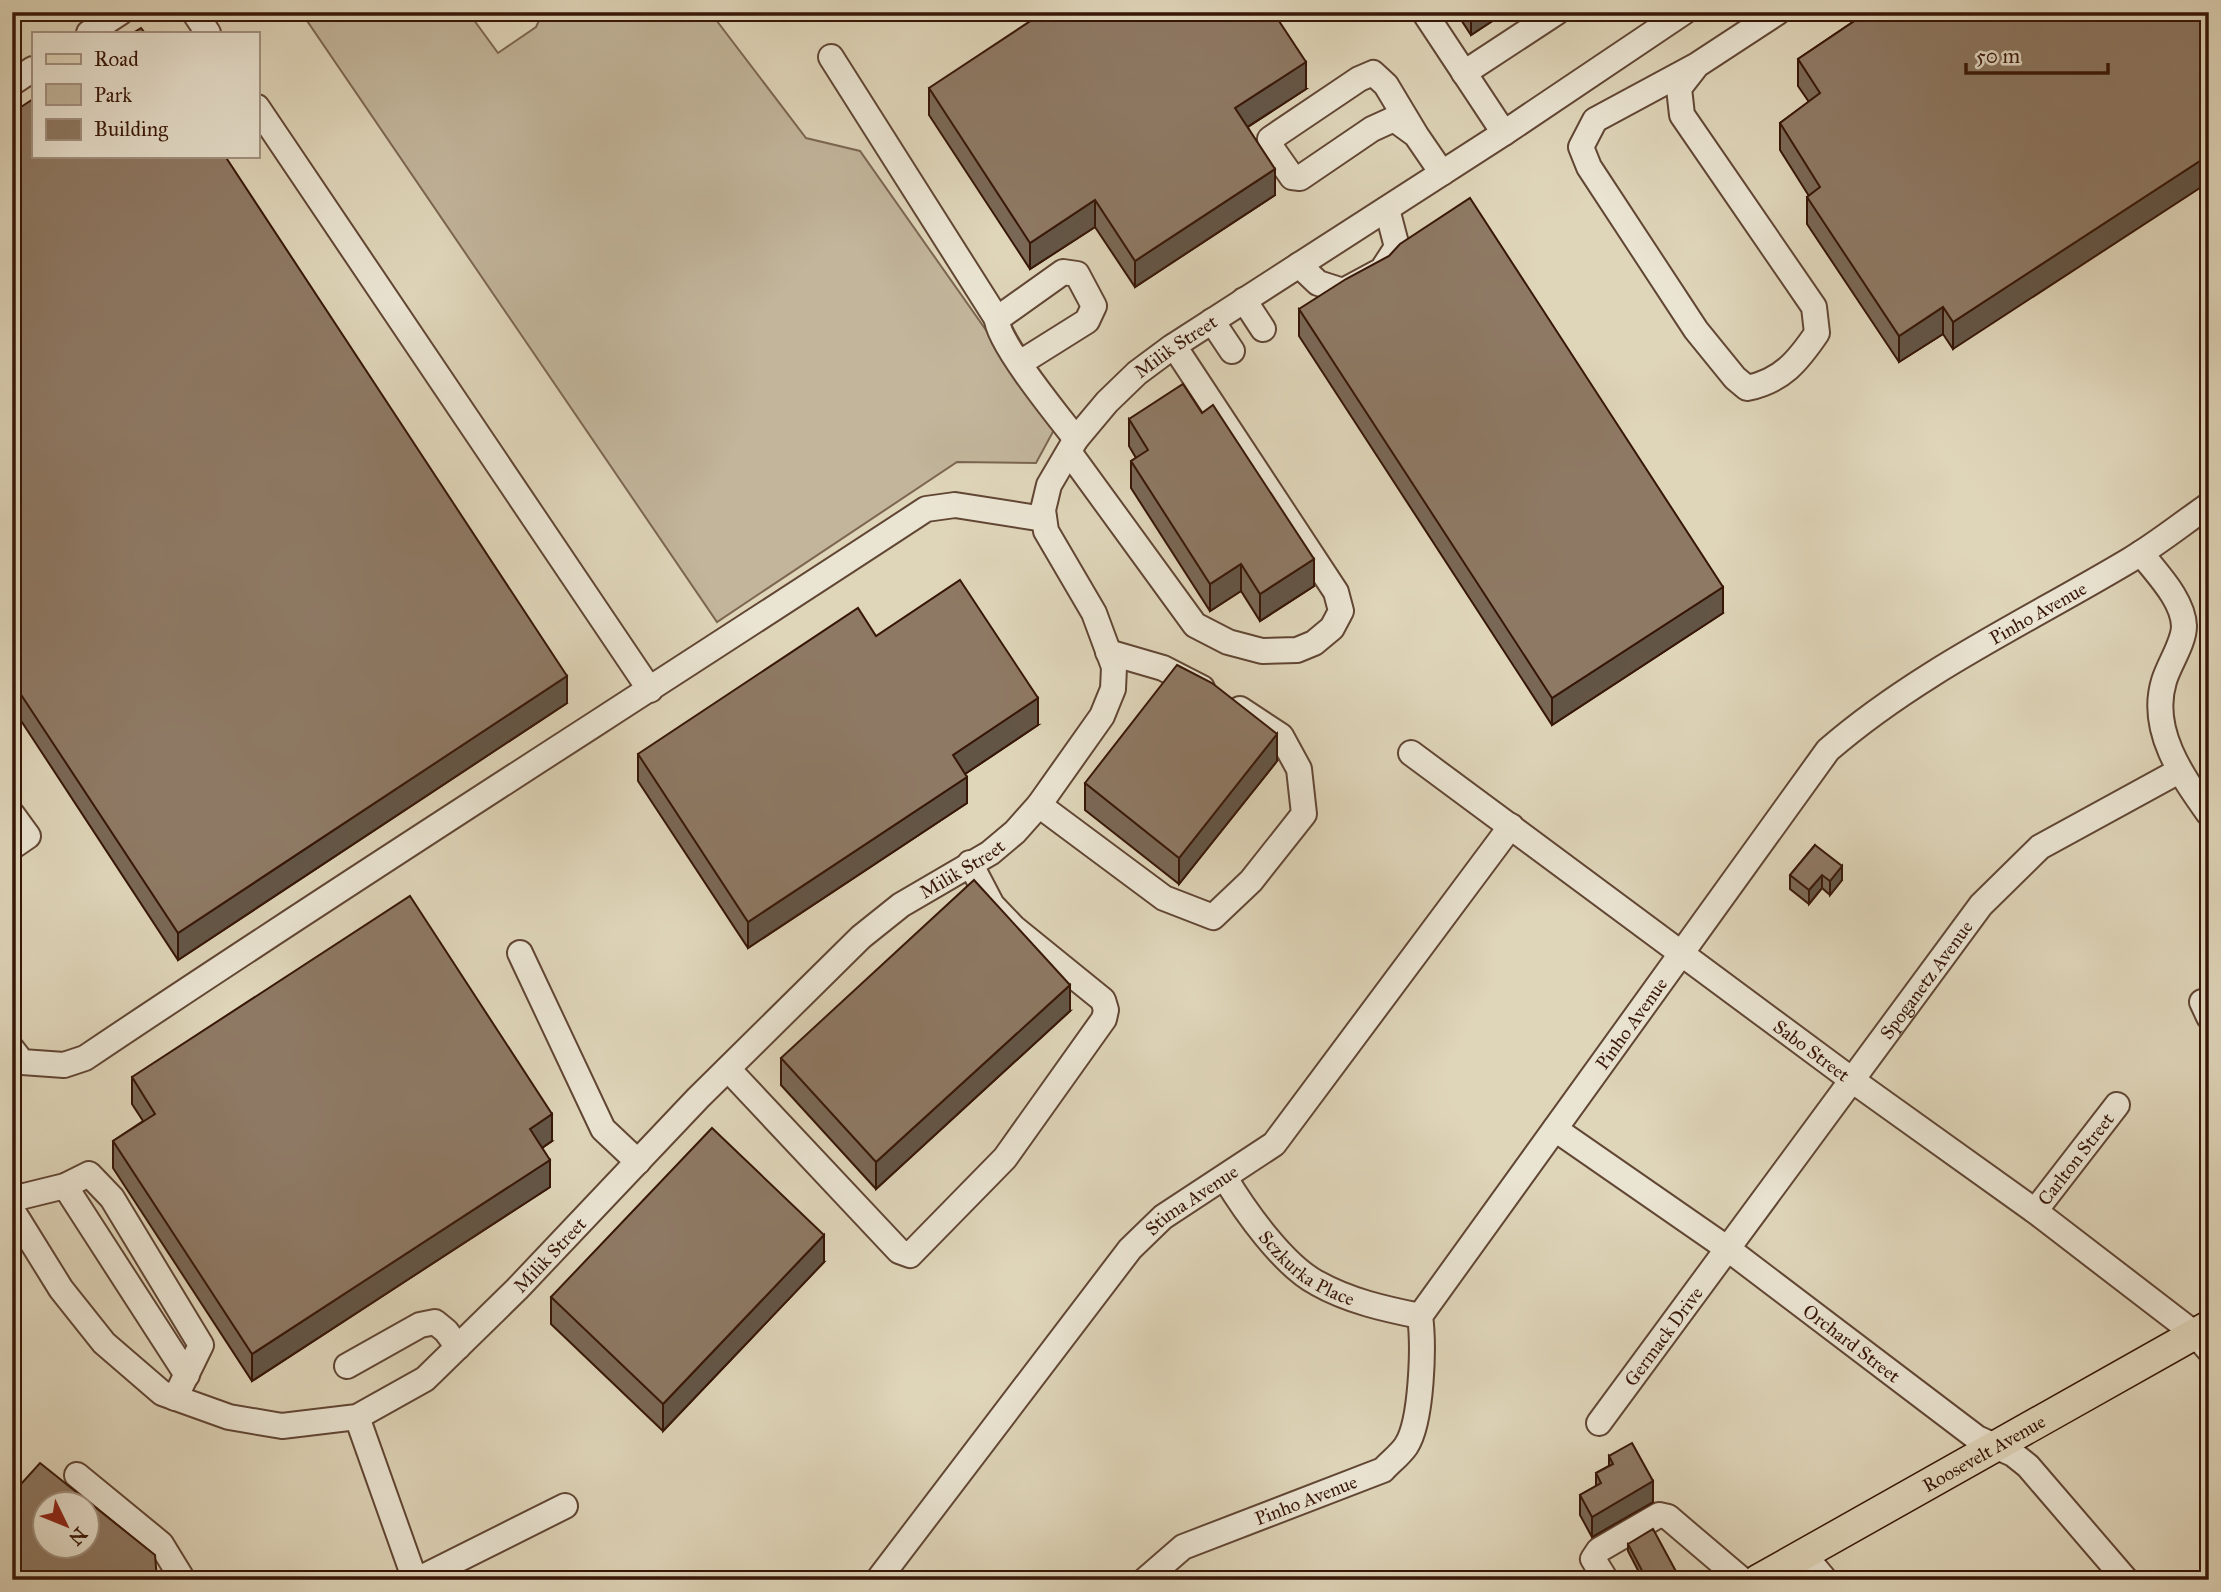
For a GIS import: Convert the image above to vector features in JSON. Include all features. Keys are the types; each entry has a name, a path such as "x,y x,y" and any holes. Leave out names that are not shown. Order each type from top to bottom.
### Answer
{"main road":[{"name":"Roosevelt Avenue","path":"1758,1580 1996,1447 2204,1336"}],"street":[{"path":"91,32 121,12"},
{"path":"194,12 207,32"},
{"path":"1424,12 1504,133"},
{"path":"1464,73 1557,12"},
{"name":"Milik Street","path":"12,1210 61,1289 104,1343 162,1393 229,1417 282,1426 357,1417 425,1379 861,937 901,905 990,853 1015,832 1039,805 1102,716 1113,689 1114,667 1094,612 1046,531 1043,510 1049,485 1072,446 1137,373 1174,345 1504,133 1684,12"},
{"path":"1697,65 1679,88 1682,115 1814,307 1817,333 1796,364 1768,384 1747,388 1735,378 1696,330 1589,167 1581,147 1595,120 1697,65 1779,12"},
{"path":"831,57 997,319 997,327 1072,446 1195,625 1228,642 1262,651 1297,650 1314,643 1332,628 1341,611 1336,592 1174,345"},
{"path":"12,83 32,70"},
{"path":"1416,135 1394,119 1372,129 1300,178 1292,177 1280,162 1270,139 1359,79 1373,73 1386,85 1442,173"},
{"path":"259,110 650,690"},
{"path":"1299,265 1318,283 1343,291 1382,270 1397,247 1387,209"},
{"path":"997,319 1063,272 1077,274 1088,289 1094,306 1087,321 1020,363"},
{"path":"1244,300 1263,329"},
{"path":"1212,321 1232,352"},
{"path":"12,1049 22,1062 64,1065 85,1058 172,986 332,892 650,690 926,509 955,505 1044,519"},
{"name":"Pinho Avenue","path":"1145,1580 1183,1547 1383,1470 1406,1446 1413,1427 1424,1345 1420,1316 1828,750 1857,724 1983,642 2141,553 2209,505"},
{"path":"2141,553 2179,606 2184,627 2163,684 2161,704 2167,744 2179,771 2209,814"},
{"path":"1039,805 1164,898 1213,917 1251,881 1304,814 1299,769 1280,736 1236,706 1163,668 1108,652"},
{"name":"Sabo Street","path":"1411,753 1852,1080 2204,1336"},
{"name":"Spoganetz Avenue","path":"1728,1249 1981,905 2040,847 2179,771"},
{"path":"12,814 28,836 12,847"},
{"name":"Stima Avenue","path":"878,1580 1130,1249 1163,1217 1274,1144 1511,826"},
{"path":"728,1069 899,1251 910,1255 1005,1158 1104,1019 1106,1010 1103,1000 1013,927 992,905 970,863"},
{"path":"520,953 603,1129 638,1163"},
{"name":"Carlton Street","path":"2035,1211 2117,1105"},
{"name":"Orchard Street","path":"1555,1129 1728,1249 1967,1430 2013,1454 2028,1466 2126,1580"},
{"path":"12,1199 65,1186 89,1174 112,1198 201,1345 176,1398"},
{"name":"Sczkurka Place","path":"1225,1178 1262,1231 1313,1282 1353,1299 1420,1316"},
{"path":"65,1186 187,1375"},
{"name":"Germack Drive","path":"1599,1423 1728,1249"},
{"path":"347,1366 420,1325 435,1322 458,1347"},
{"path":"357,1417 416,1580 565,1506"},
{"path":"77,1475 161,1544 183,1580"},
{"path":"1606,1580 1593,1559 1599,1550 1659,1516 1668,1517 1742,1580"},
{"path":"1804,1556 1825,1580"}],"green space":[{"path":"301,12 468,12 498,53 536,27 543,12 710,12 806,138 860,151 1055,428 1036,463 957,462 717,622"}],"building":[{"path":"1044,12 1273,12 1306,62 1235,108 1275,169 1135,261 1095,200 1030,243 929,88"},
{"path":"1860,12 2209,12 2209,155 1953,322 1943,307 1899,336 1807,197 1820,187 1780,123 1820,93 1798,59 1862,16"},
{"path":"32,100 32,158 226,158 567,676 178,933 12,681 12,113"},
{"path":"1470,198 1723,587 1552,698 1299,309 1389,256 1400,244"},
{"path":"1183,384 1202,413 1213,405 1314,559 1260,594 1241,564 1210,584 1131,461 1148,450 1129,419"},
{"path":"960,580 1038,698 953,755 967,777 748,922 638,754 858,608 876,636"},
{"path":"1177,665 1212,683 1277,734 1179,858 1085,783"},
{"path":"1815,845 1842,866 1830,881 1822,875 1809,890 1790,875"},
{"path":"974,880 1070,985 876,1162 781,1058"},
{"path":"410,896 552,1114 530,1129 550,1160 252,1354 113,1141 155,1114 132,1077"},
{"path":"712,1128 824,1235 663,1404 551,1297"},
{"path":"1632,1443 1653,1481 1592,1517 1580,1495 1601,1483 1596,1473 1613,1464 1609,1456"},
{"path":"40,1463 74,1490 32,1490 32,1560 102,1560 102,1513 155,1555 157,1580 12,1580 12,1494"},
{"path":"1653,1529 1679,1577 1674,1580 1647,1580 1628,1544"}]}
